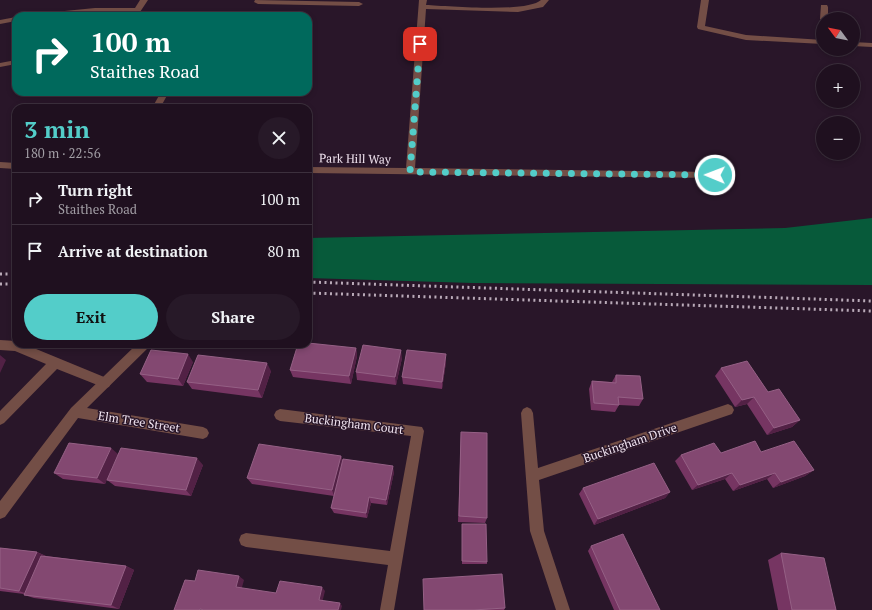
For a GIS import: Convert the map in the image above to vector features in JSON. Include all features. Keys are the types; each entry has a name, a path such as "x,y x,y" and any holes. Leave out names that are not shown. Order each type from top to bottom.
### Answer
{"street":[{"path":"137,12 144,0"},
{"path":"410,172 422,4 518,10 540,5 545,0"},
{"path":"705,0 701,27 717,33 772,40 816,42"},
{"path":"258,2 294,1 359,4"},
{"path":"824,7 824,12"},
{"path":"75,12 95,10 122,12"},
{"path":"0,22 12,20"},
{"path":"860,44 872,45"},
{"path":"0,64 12,62"},
{"path":"0,165 12,166"},
{"name":"Park Hill Way","path":"312,170 715,175"},
{"path":"0,345 12,346"},
{"path":"21,348 105,383"},
{"name":"Elm Tree Street","path":"0,512 75,412 141,348"},
{"path":"0,419 55,363"},
{"name":"Buckingham Drive","path":"532,476 728,410"},
{"name":"Elm Tree Street","path":"75,412 203,433"},
{"path":"527,413 537,531 563,610"},
{"name":"Buckingham Court","path":"280,415 418,431 387,610"},
{"path":"246,540 395,559"}],"green space":[{"path":"872,218 872,285 473,283 312,278 312,238 785,228"}],"building":[{"path":"312,343 356,348 349,376 290,370 297,348 312,348"},
{"path":"363,345 401,350 395,377 356,372"},
{"path":"151,350 188,354 178,379 140,374"},
{"path":"407,350 446,354 442,382 402,377"},
{"path":"198,355 267,363 258,390 187,382"},
{"path":"747,361 768,392 779,389 800,420 774,428 754,397 742,400 721,368"},
{"path":"616,375 640,376 643,399 618,397 619,405 594,403 592,381 616,383"},
{"path":"461,432 487,433 487,518 459,516"},
{"path":"755,441 761,452 794,441 814,470 781,482 775,473 740,485 732,473 698,485 681,455 714,443 721,453"},
{"path":"69,443 111,448 97,478 54,473"},
{"path":"259,444 341,456 332,490 247,478"},
{"path":"121,448 197,458 186,490 107,480"},
{"path":"343,459 393,466 386,500 369,497 366,513 331,508"},
{"path":"654,463 670,492 598,519 583,488"},
{"path":"462,524 486,524 487,562 462,561"},
{"path":"623,534 660,610 620,610 591,546"},
{"path":"0,548 37,552 19,591 0,588"},
{"path":"781,553 824,558 836,610 792,610"},
{"path":"41,556 126,566 111,605 24,595"},
{"path":"198,570 239,576 236,587 276,593 280,581 322,587 319,600 340,603 338,610 174,610 185,580 195,581"},
{"path":"502,574 505,608 473,610 424,610 423,579"}],"railway":[{"path":"0,274 12,274"},
{"path":"312,282 872,301"},
{"path":"0,284 12,284"},
{"path":"312,293 872,311"}],"route":[{"path":"420,44 410,172 715,175"}]}
